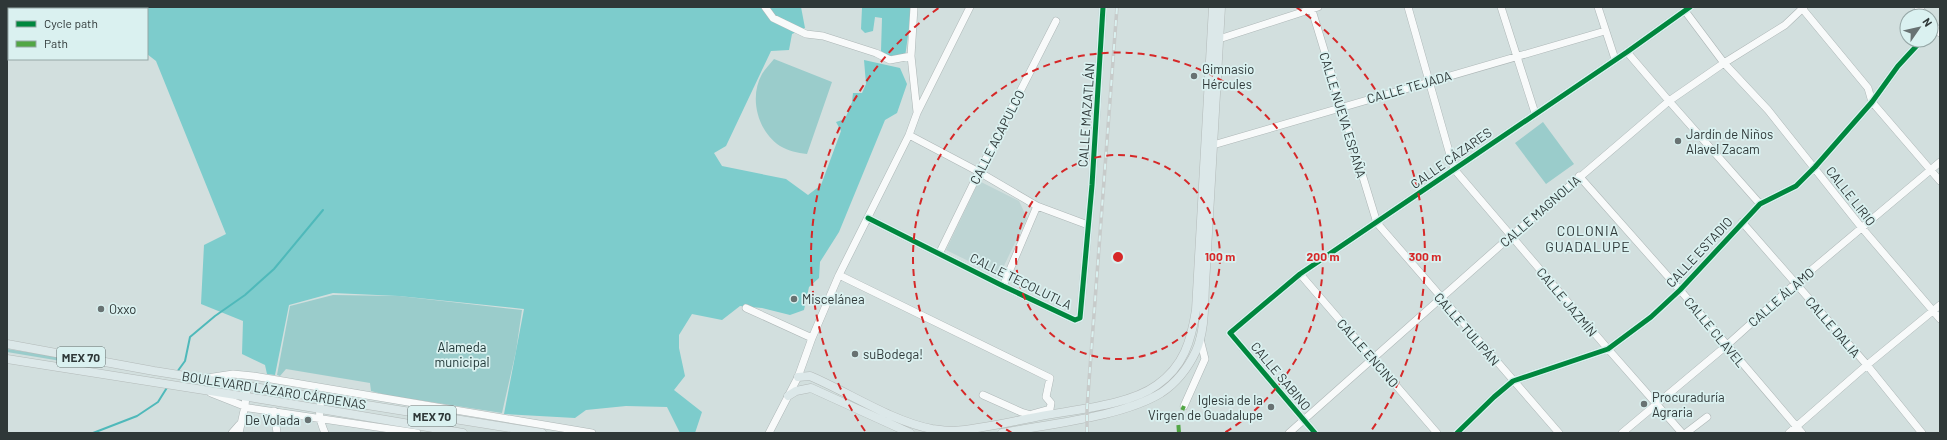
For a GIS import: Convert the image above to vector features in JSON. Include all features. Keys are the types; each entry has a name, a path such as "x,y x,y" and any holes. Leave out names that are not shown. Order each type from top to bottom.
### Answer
{"main road":[{"path":"798,377 810,376 914,424 932,429 952,431 989,427 1031,416 1103,405 1143,393 1157,385 1168,375 1186,352 1192,335 1198,291 1204,145 1213,7"},
{"path":"1002,433 1020,431 1118,410 1147,400 1175,382 1186,368 1200,339 1205,285 1221,7"},
{"name":"BOULEVARD LÁZARO CÁRDENAS","path":"7,344 247,386 542,433"},
{"name":"BOULEVARD LÁZARO CÁRDENAS","path":"7,359 246,398 318,408 435,431 463,433"},
{"path":"152,382 154,370"},
{"path":"788,396 796,391 811,388 910,433"},
{"path":"432,416 435,431"}],"street":[{"path":"765,7 773,18 806,34 823,36 876,53 890,60 911,56"},
{"path":"914,7 911,56 918,113"},
{"path":"769,433 798,377 812,338 839,275 909,135 918,113 970,7"},
{"name":"CALLE MAZATLÁN","path":"1088,225 1097,118 1103,7"},
{"path":"1408,7 1454,169"},
{"path":"1501,7 1535,113"},
{"path":"1598,7 1615,59"},
{"path":"1802,7 1868,88 1872,102 1940,181"},
{"name":"CALLE MAGNOLIA","path":"1289,433 1579,176 1668,101 1724,63 1785,25 1802,7"},
{"path":"1219,39 1313,8"},
{"name":"CALLE NUEVA ESPAÑA","path":"1313,8 1340,107 1377,223"},
{"name":"CALLE LIRIO","path":"1688,9 1724,63 1768,110 1815,167 1862,228 1940,319"},
{"name":"CALLE CÁZARES","path":"1230,333 1300,274 1377,223 1688,9"},
{"name":"CALLE ACAPULCO","path":"939,254 1056,21"},
{"name":"CALLE TEJADA","path":"1204,145 1213,145 1605,31"},
{"name":"CALLE ESTADIO","path":"1457,433 1494,397 1513,381 1608,349 1651,317 1680,290 1760,204 1796,186 1815,167 1872,102 1898,66 1915,48"},
{"path":"1627,52 1668,101 1760,204"},
{"path":"909,135 979,172 1038,206 1088,225"},
{"name":"CALLE ÁLAMO","path":"1622,433 1726,346 1796,284 1940,162"},
{"name":"CALLE JAZMÍN","path":"1454,169 1682,433"},
{"name":"CALLE CLAVEL","path":"1579,176 1680,290 1726,346 1802,433"},
{"path":"1003,286 1038,206"},
{"name":"CALLE TECOLUTLA","path":"868,218 1003,286 1075,320 1080,318 1088,225"},
{"name":"CALLE DALIA","path":"1742,222 1867,365 1922,433"},
{"name":"CALLE TULIPÁN","path":"1377,223 1441,299 1560,433"},
{"name":"CALLE ENCINO","path":"1300,274 1437,433"},
{"path":"839,275 1050,378 1046,397 1051,403 1050,410 1031,416 983,395"},
{"path":"1789,433 1867,365 1940,305"},
{"path":"746,308 812,338"},
{"name":"CALLE SABINO","path":"1230,333 1315,433"},
{"path":"1184,406 1205,359 1200,339"},
{"path":"202,378 233,374 253,376 592,433"},
{"path":"239,433 239,425 245,406 247,386"},
{"path":"206,391 245,406 417,433"},
{"path":"322,398 318,408 318,418 325,433"},
{"path":"274,411 277,433"},
{"path":"1686,433 1707,417"},
{"path":"232,433 239,425"}],"shaded area":[{"path":"87,7 801,7 805,28 792,34 789,50 771,51 726,146 714,153 722,166 786,179 808,195 821,185 841,131 836,122 845,119 852,102 853,93 862,93 866,84 864,60 900,68 907,84 897,113 885,120 839,232 820,262 819,278 809,287 804,310 790,315 762,308 740,306 722,320 692,314 679,335 679,348 685,376 674,390 702,412 695,433 680,433 667,407 626,406 586,410 575,418 504,414 524,309 399,296 333,293 289,305 275,375 267,374 265,365 242,354 243,321 201,304 204,245 226,234 156,61 148,55 148,8"},
{"path":"859,7 912,7 905,57 891,58 881,51 882,18 875,17 873,31 865,33 861,29 862,8"},
{"path":"979,181 1019,201 1027,218 999,276 946,250"}],"green space":[{"path":"774,59 832,82 807,154 793,152 780,146 772,140 761,123 756,103 758,83 763,72"},
{"path":"1543,122 1574,164 1546,184 1515,143"},
{"name":"Alameda municipal","path":"333,295 399,296 522,310 516,351 502,413 386,395 371,391 370,383 286,369 280,376 277,375 290,306"},
{"path":"7,349 80,360 83,363 79,364 7,352"}],"waterway":[{"path":"177,372 185,361 190,337 215,316 245,295 274,269 323,210"},
{"path":"93,433 137,416 158,402 168,386"}],"railway":[{"path":"1087,433 1087,408 1117,7"}],"marked path":[{"path":"1179,433 1178,420 1184,406"}],"cycle path":[{"path":"868,218 1003,286 1075,320 1080,318 1092,185 1103,7"},
{"path":"1315,433 1230,333 1300,274 1627,52 1690,7"},
{"path":"1457,433 1494,397 1513,381 1608,349 1651,317 1680,290 1760,204 1796,186 1815,167 1872,102 1898,66 1915,48"}],"place":[{"name":"Gimnasio Hércules","path":"1194,76"},
{"name":"Jardín de Niños Alavel Zacam","path":"1678,141"},
{"name":"Miscelánea","path":"794,299"},
{"name":"Oxxo","path":"101,309"},
{"name":"suBodega!","path":"855,354"},
{"name":"Procuraduría Agraria","path":"1644,404"},
{"name":"Iglesia de la Virgen de Guadalupe","path":"1271,407"},
{"name":"De Volada","path":"308,420"}],"district":[{"name":"COLONIA GUADALUPE","path":"1588,238"}]}
